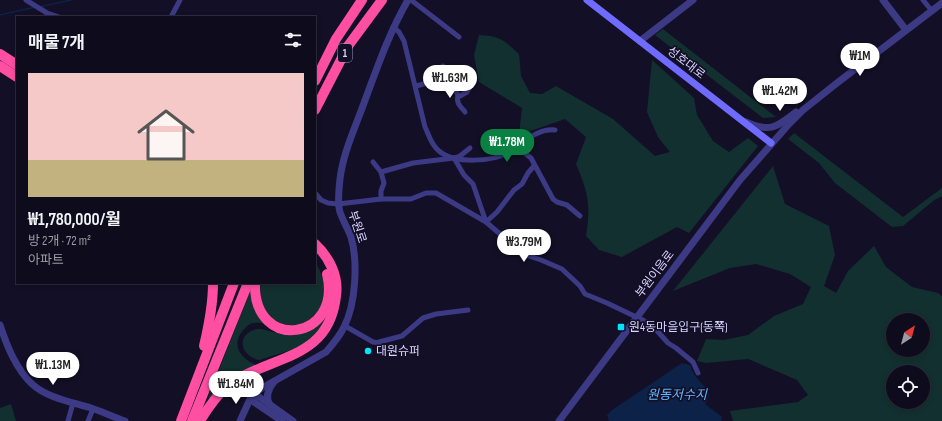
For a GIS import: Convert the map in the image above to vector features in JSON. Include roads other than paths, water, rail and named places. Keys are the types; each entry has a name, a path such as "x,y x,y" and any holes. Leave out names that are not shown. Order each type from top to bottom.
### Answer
{"highway":[{"name":"1","path":"316,79 336,39 362,0"},
{"name":"1","path":"316,108 348,46 382,0"},
{"path":"316,62 336,39"},
{"path":"0,54 16,64"},
{"path":"0,66 16,76"},
{"path":"200,421 207,408 229,384 255,370 300,351 314,342 324,330 332,317 337,288 335,276 329,262 323,252 316,245"},
{"path":"255,284 255,293 259,310 269,322 276,327 293,331 309,326 321,316 325,309 328,301 330,285 326,270 316,255"},
{"path":"197,378 211,316 213,284"},
{"path":"181,421 234,284"},
{"path":"192,421 248,284"}],"main road":[{"name":"성호대로","path":"587,0 772,143"}],"street":[{"path":"26,0 57,16"},
{"path":"171,16 180,0"},
{"path":"410,0 459,37"},
{"name":"부원로","path":"240,421 251,397 262,388 326,352 334,344 345,326 352,297 355,264 351,238 340,213 338,204 342,167 348,145 393,27 410,0"},
{"path":"640,41 693,0"},
{"path":"883,0 906,30"},
{"path":"923,0 932,11"},
{"path":"739,118 755,126 770,128 778,126 803,106 818,98 942,3"},
{"path":"393,27 399,32 404,41 425,127 430,139 439,151 446,156 482,160 499,157 508,153 542,131 549,129 555,130"},
{"path":"443,66 444,79"},
{"path":"416,86 447,78 450,80 458,95 458,104 465,112"},
{"path":"458,95 460,96 467,92 471,84"},
{"name":"부원이음로","path":"559,421 740,180 803,110 818,98"},
{"path":"517,147 530,158 553,199 567,205 580,216"},
{"path":"381,172 394,167 413,163 454,158 460,156 470,148"},
{"path":"454,158 464,175 473,184 486,222"},
{"path":"373,162 381,172 384,183 381,191 381,199"},
{"path":"486,222 497,212 514,190 522,184 528,172 534,166"},
{"path":"316,194 321,200 328,203 338,204 381,199 411,198 426,193 436,193 486,222 522,253 562,269 580,286 585,294 651,324 668,343 693,362 698,373"},
{"path":"345,326 373,342 379,342 402,336 423,318 436,314 468,310"},
{"path":"0,325 22,373 32,384 50,395 125,421"},
{"path":"270,405 267,400 267,394 275,381"},
{"path":"282,421 254,402 251,397 258,396 293,421"},
{"path":"68,421 73,403"},
{"path":"88,421 93,409"}],"water":[{"name":"원동저수지","path":"682,363 690,365 693,373 707,389 709,393 708,400 705,404 722,417 721,421 609,421 607,415 612,410"}],"waterway":[{"path":"39,7 71,0"},
{"path":"0,15 35,7"}],"place":[{"name":"원4동마을입구(동쪽)","path":"621,327"},
{"name":"대원슈퍼","path":"368,351"}]}
